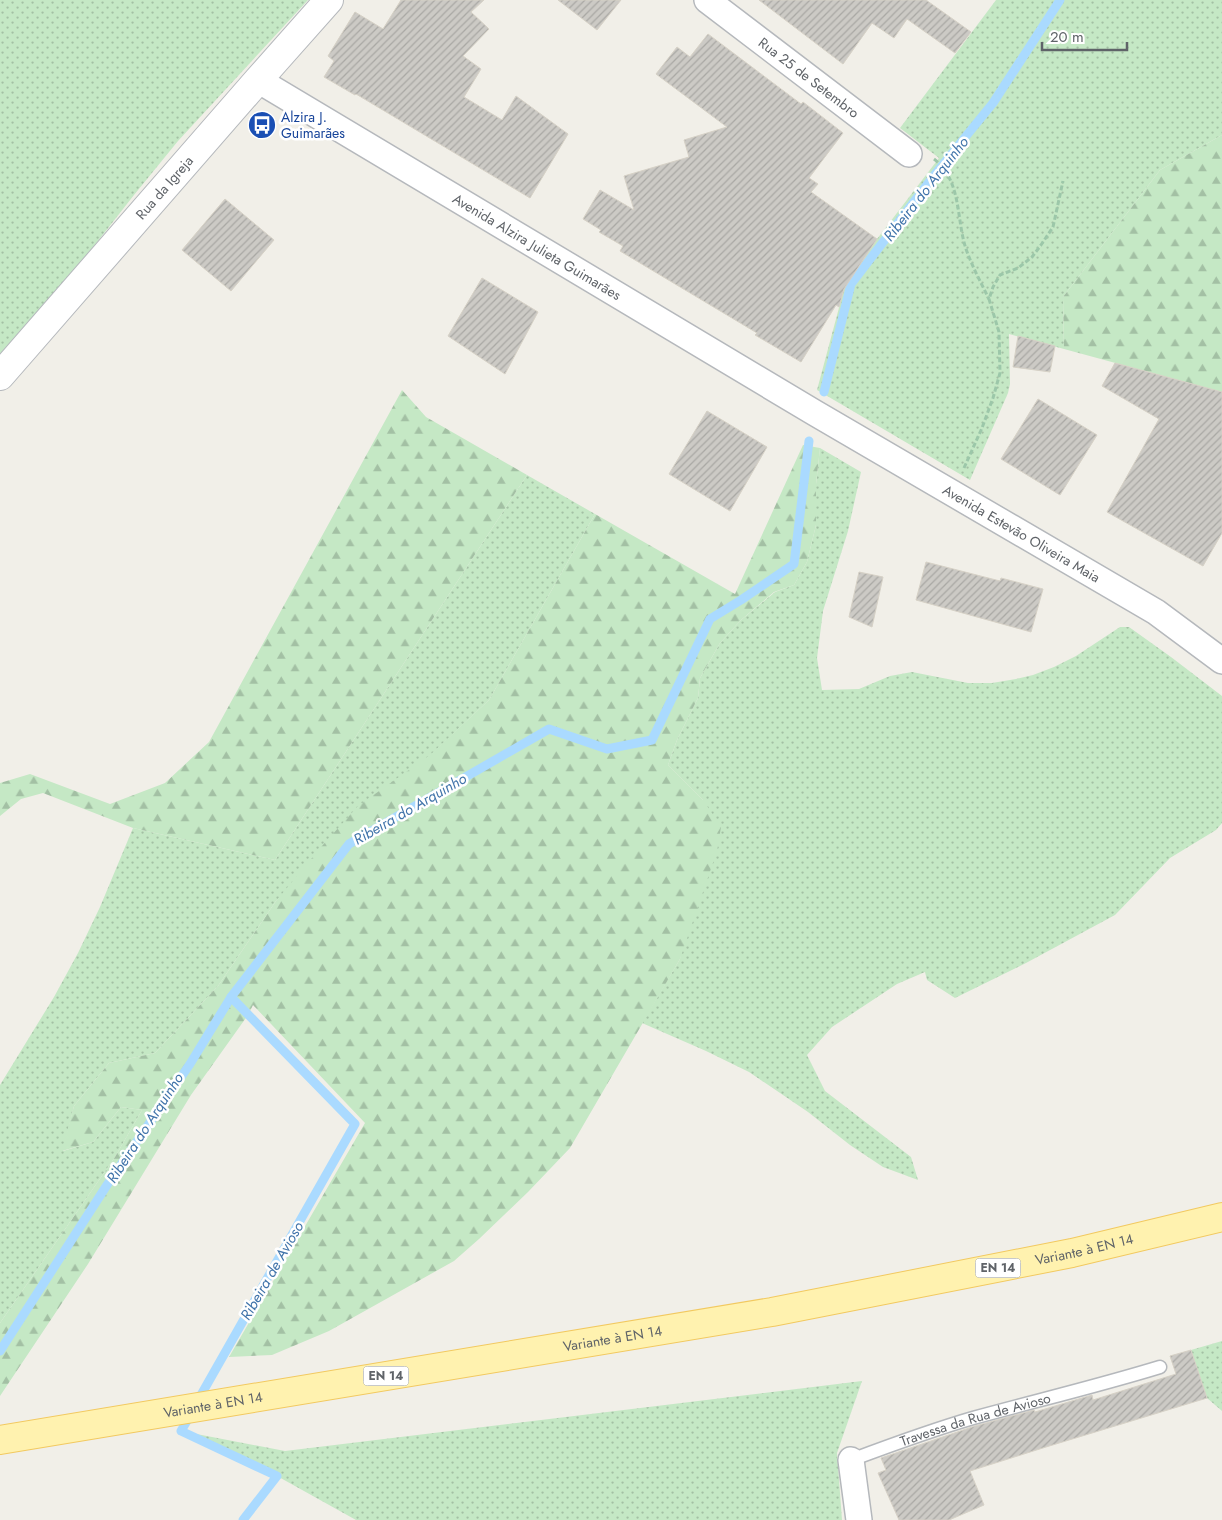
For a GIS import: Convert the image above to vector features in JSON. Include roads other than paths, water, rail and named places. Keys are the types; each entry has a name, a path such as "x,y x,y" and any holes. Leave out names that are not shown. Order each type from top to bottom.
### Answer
{"main road":[{"name":"Variante à EN 14","path":"0,1440 772,1312 1072,1253 1222,1217"}],"street":[{"name":"Rua da Igreja","path":"0,376 329,0"},
{"name":"Rua 25 de Setembro","path":"707,0 909,154"},
{"name":"Avenida Alzira Julieta Guimarães","path":"258,80 815,413"},
{"name":"Avenida Estevão Oliveira Maia","path":"815,413 1156,612 1222,661"},
{"name":"Travessa da Rua de Avioso","path":"851,1460 859,1520"}],"lane":[{"name":"Travessa da Rua de Avioso","path":"851,1460 971,1419 1160,1366"}],"waterway":[{"name":"Ribeira do Arquinho","path":"824,392 851,284 936,173 993,103 1060,0"},
{"name":"Ribeira do Arquinho","path":"0,1351 107,1185 190,1064 231,997 349,844 549,729 607,749 652,740 710,619 794,564 809,441"},
{"name":"Ribeira de Avioso","path":"197,1402 355,1124 231,997"},
{"name":"Ribeira de Avioso","path":"191,1414 181,1431 277,1476 243,1520"}],"place":[{"name":"Alzira J. Guimarães","path":"262,125"}]}
